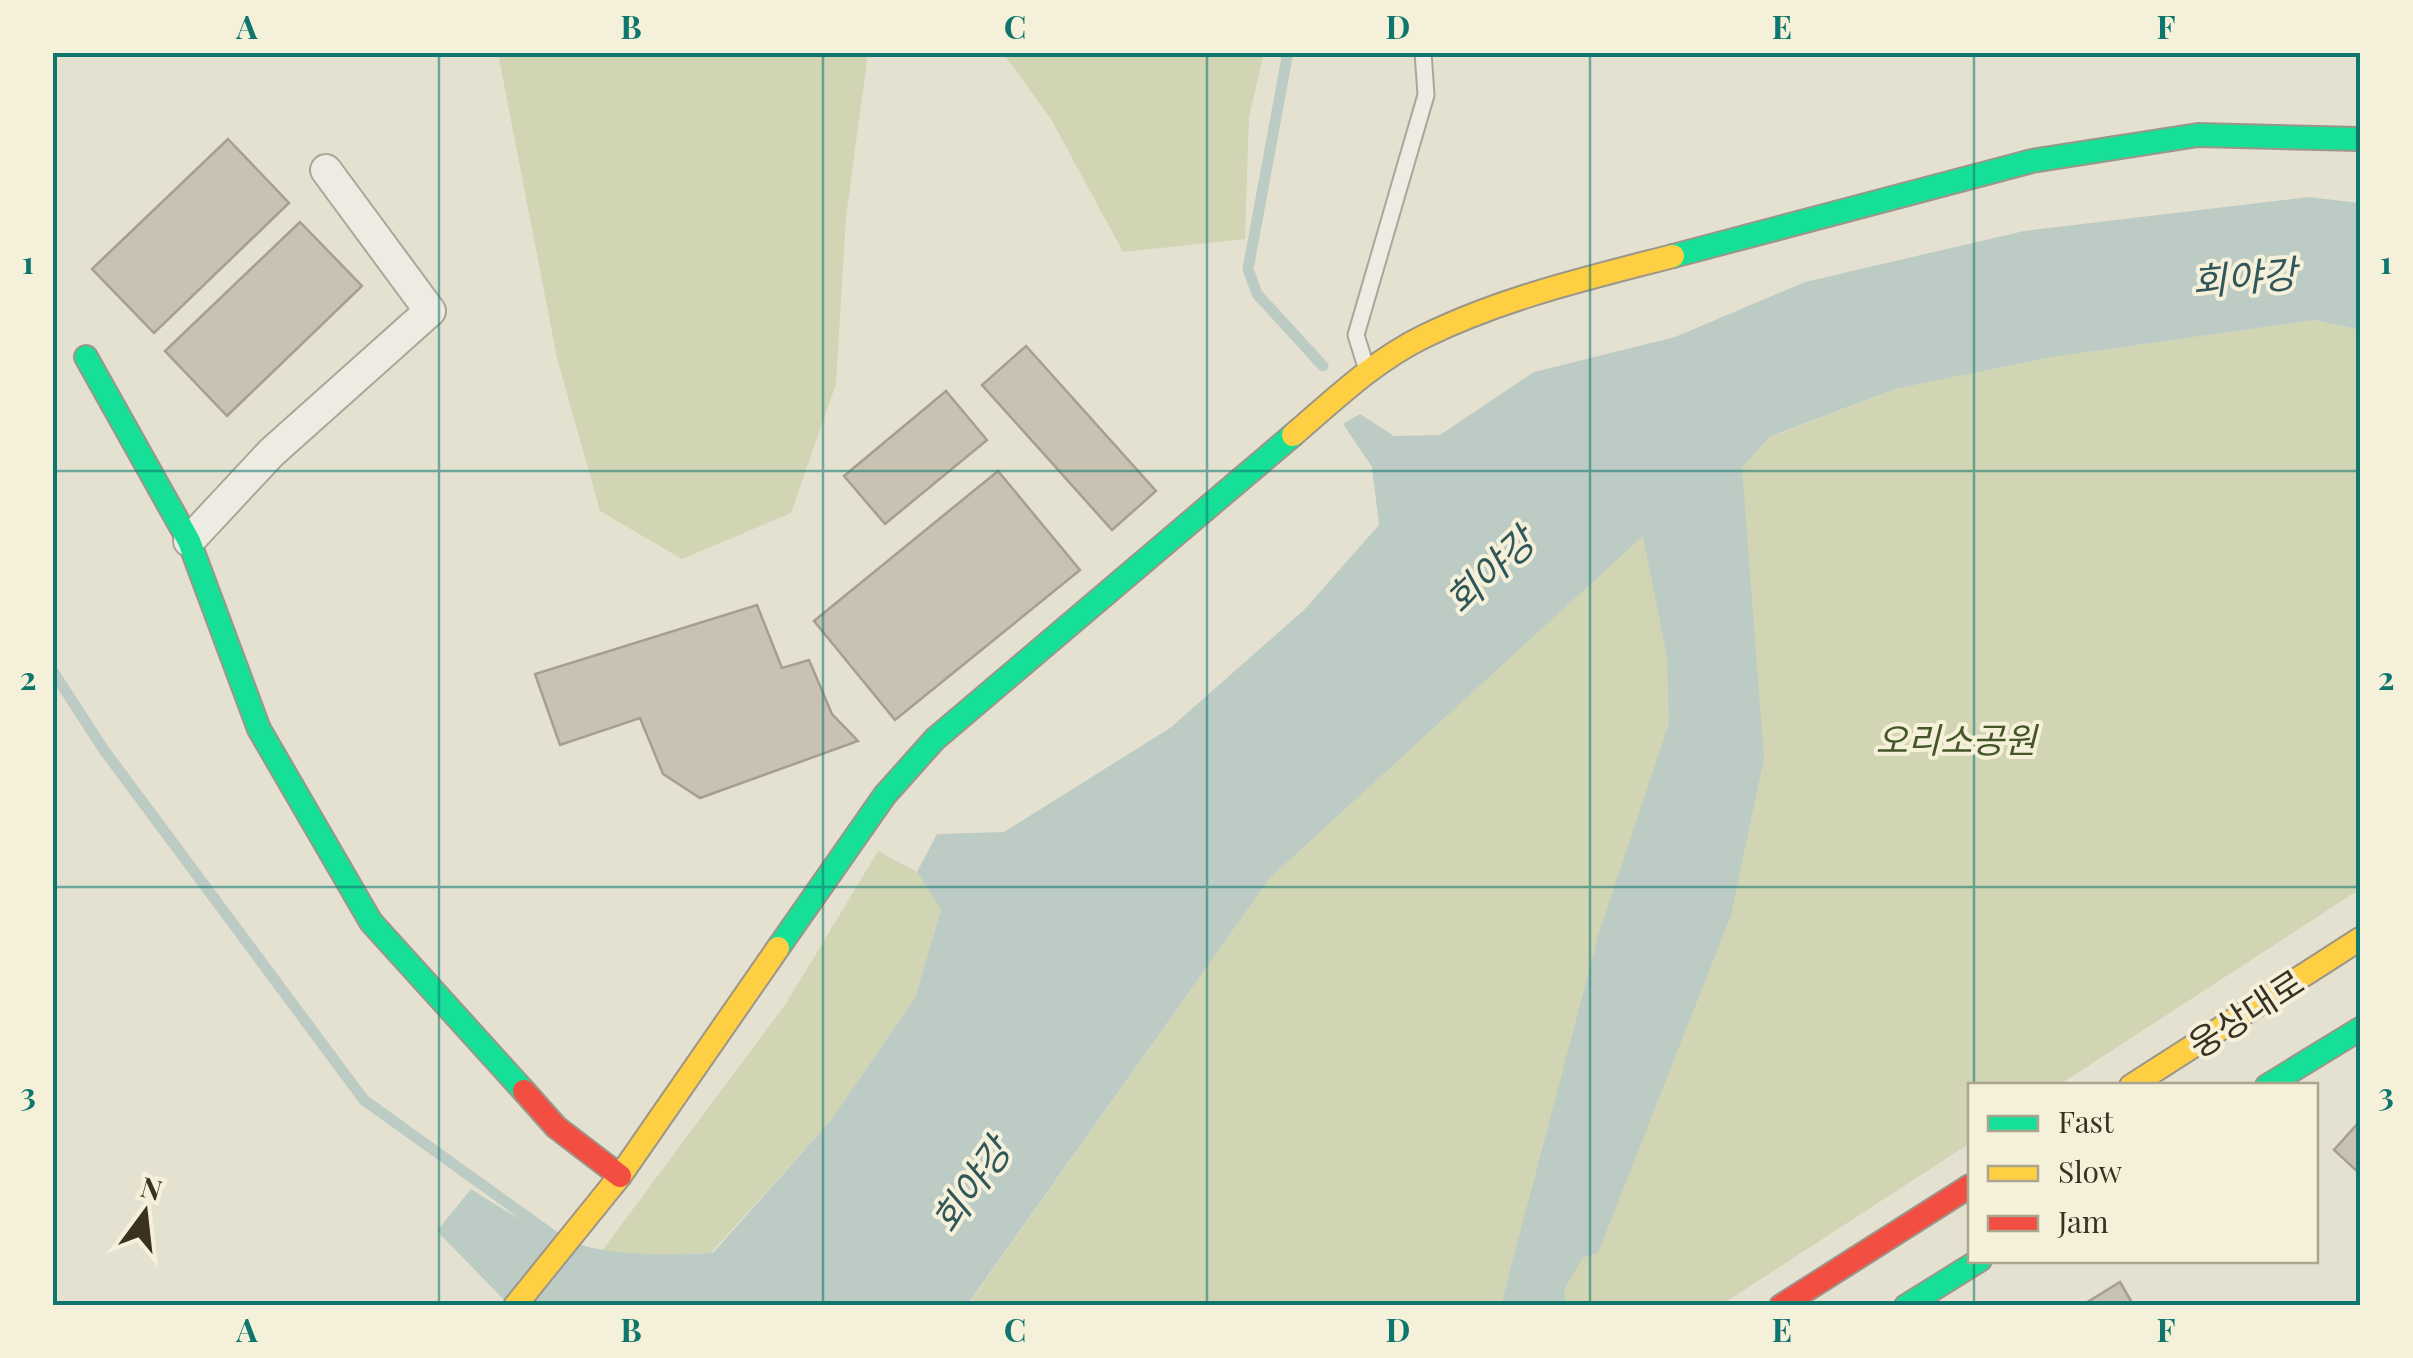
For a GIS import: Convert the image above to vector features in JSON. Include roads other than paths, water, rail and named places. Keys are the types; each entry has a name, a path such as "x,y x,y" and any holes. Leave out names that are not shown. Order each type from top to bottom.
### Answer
{"street":[{"path":"515,1306 614,1182 885,796 935,739 1368,371 1422,338 1521,296 2032,161 2198,135 2360,138"},
{"path":"189,541 272,453 430,311 326,170"},
{"path":"86,358 189,541 259,729 371,922 556,1127 614,1182"},
{"name":"웅상대로","path":"2136,1083 2360,939"},
{"path":"2272,1083 2360,1028"},
{"path":"1780,1306 1968,1187"},
{"path":"1906,1306 1975,1263"}],"lane":[{"path":"1368,371 1356,335 1426,95 1424,52"}],"water":[{"name":"회야강","path":"2308,197 2360,203 2360,330 2314,320 2052,357 1895,389 1769,437 1742,468 1764,758 1731,915 1598,1253 1583,1257 1564,1290 1567,1305 1501,1305 1599,933 1669,723 1667,657 1643,536 1270,878 967,1305 509,1305 437,1231 471,1189 534,1226 586,1246 640,1254 713,1253 831,1120 915,998 941,910 917,872 937,834 1004,832 1170,728 1304,610 1379,525 1372,467 1343,424 1360,414 1394,436 1440,435 1534,372 1675,337 1805,282 2024,231"}],"waterway":[{"path":"1288,52 1248,269 1257,294 1323,366"},
{"path":"52,670 104,750 364,1100 559,1240"}],"park label":[{"name":"오리소공원","path":"1956,738"}]}
